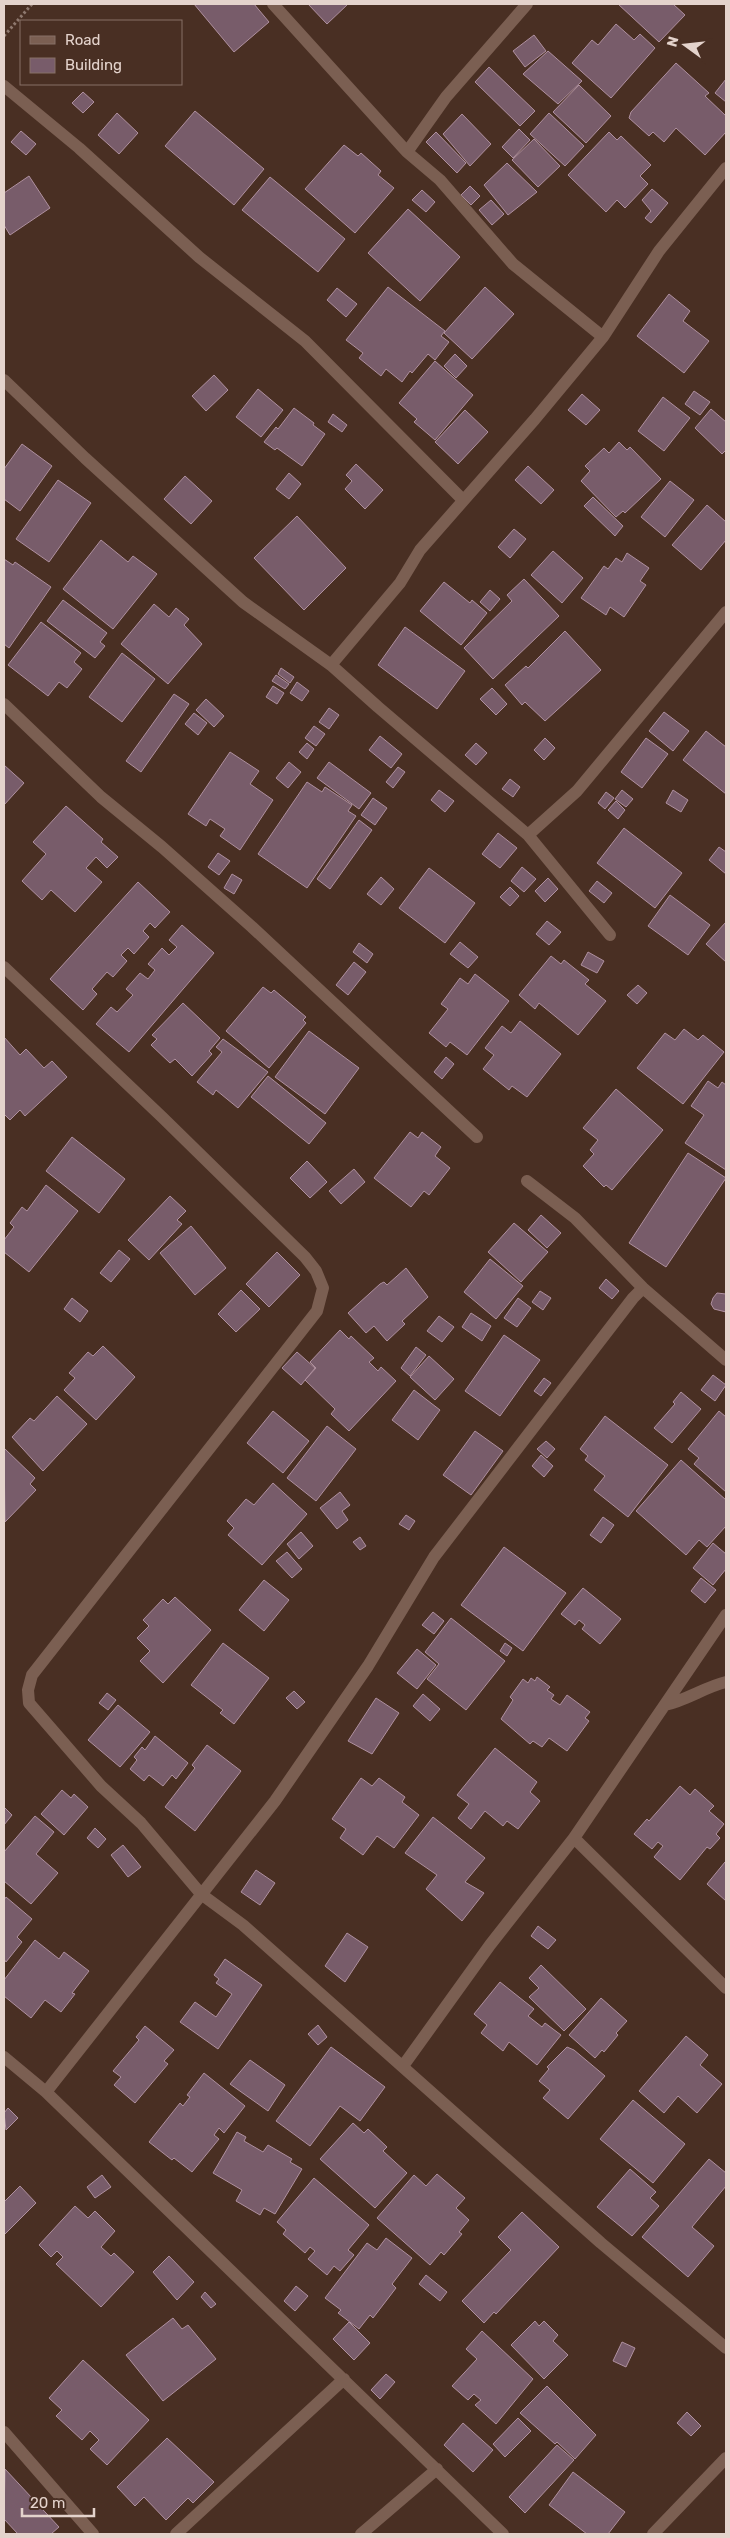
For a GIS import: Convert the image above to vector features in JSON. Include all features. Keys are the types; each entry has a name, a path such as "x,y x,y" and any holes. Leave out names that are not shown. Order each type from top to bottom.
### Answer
{"street":[{"path":"273,4 407,152 440,180 513,264 603,337"},
{"path":"407,152 446,97 526,4"},
{"path":"4,86 79,148 199,257 305,341 462,500"},
{"path":"331,665 400,583 420,550 535,419 603,337 659,251 726,168"},
{"path":"4,380 85,458 244,602 331,665 378,708 528,835 610,935"},
{"path":"528,835 577,791 726,612"},
{"path":"4,704 101,796 252,927 477,1137"},
{"path":"4,966 305,1257 316,1271 324,1288 317,1311 32,1675 28,1690 29,1704 101,1786 141,1823 201,1894 243,1925 601,2243 726,2348"},
{"path":"527,1181 575,1218 644,1288 726,1360"},
{"path":"46,2092 275,1801 368,1666 434,1557 622,1313 644,1288"},
{"path":"403,2066 490,1945 574,1838 726,1615"},
{"path":"665,1705 685,1700 714,1685 726,1682"},
{"path":"574,1838 726,1988"},
{"path":"4,2057 46,2092 503,2534"},
{"path":"176,2534 344,2379"},
{"path":"6,2436 93,2534"},
{"path":"653,2534 726,2458"},
{"path":"362,2534 437,2469"}],"path":[{"path":"4,36 32,4"}],"building":[{"path":"194,4 254,4 269,22 234,52"},
{"path":"308,4 348,4 327,24"},
{"path":"618,4 673,4 685,15 659,42"},
{"path":"616,24 634,40 640,34 655,48 611,98 572,63 592,40 598,45"},
{"path":"534,35 546,51 525,67 513,51"},
{"path":"548,51 582,81 558,104 523,74"},
{"path":"676,63 709,93 705,96 726,116 726,132 705,155 676,128 664,142 653,132 649,136 629,118 631,112"},
{"path":"489,67 535,111 520,126 475,82"},
{"path":"726,79 726,102 715,93"},
{"path":"579,85 611,116 586,143 553,112"},
{"path":"83,92 94,102 83,113 72,103"},
{"path":"195,111 264,169 234,205 165,146"},
{"path":"117,113 138,133 119,154 98,135"},
{"path":"549,113 584,146 565,166 530,134"},
{"path":"462,114 491,144 470,166 443,134"},
{"path":"519,129 530,140 513,158 502,147"},
{"path":"21,131 36,144 26,155 11,142"},
{"path":"436,132 466,163 457,173 426,142"},
{"path":"609,132 617,140 621,136 651,165 640,176 648,184 625,208 617,200 606,212 568,175"},
{"path":"534,139 560,166 538,187 512,160"},
{"path":"344,145 358,156 361,153 381,171 378,175 394,188 355,233 305,189"},
{"path":"507,163 537,192 508,215 484,185"},
{"path":"29,176 50,208 10,235 4,225 4,193"},
{"path":"270,177 345,239 318,272 242,210"},
{"path":"470,186 480,196 471,205 461,195"},
{"path":"652,189 668,203 651,223 645,218 651,211 642,200"},
{"path":"422,190 435,202 426,212 412,200"},
{"path":"491,200 504,214 492,225 479,210"},
{"path":"408,209 460,257 420,301 368,253"},
{"path":"388,287 445,331 441,336 449,342 435,360 428,354 412,373 410,371 402,382 386,369 381,376 359,358 363,353 346,340"},
{"path":"485,287 514,314 472,359 444,333"},
{"path":"337,288 357,304 346,317 327,300"},
{"path":"669,294 690,311 683,321 709,341 684,373 637,336"},
{"path":"455,354 467,366 456,378 444,366"},
{"path":"435,361 473,395 435,440 414,422 417,419 399,403"},
{"path":"214,375 228,390 206,411 192,396"},
{"path":"258,389 283,410 261,437 236,417"},
{"path":"694,391 710,402 700,415 685,404"},
{"path":"582,394 600,410 586,425 568,410"},
{"path":"663,397 690,418 664,451 638,431"},
{"path":"294,408 325,434 302,466 277,448 275,450 264,442 276,427 278,429"},
{"path":"711,409 726,422 726,450 722,454 695,428"},
{"path":"465,410 488,432 458,464 435,442"},
{"path":"333,414 347,425 342,432 328,422"},
{"path":"619,442 627,450 630,447 661,479 625,513 623,511 616,517 581,481 590,471 585,466 604,448 609,453"},
{"path":"22,444 52,466 20,511 4,499 4,469"},
{"path":"356,464 383,490 365,509 345,489 352,481 346,475"},
{"path":"528,466 554,490 541,504 515,480"},
{"path":"289,473 301,484 289,499 276,489"},
{"path":"185,476 212,501 191,524 164,499"},
{"path":"58,480 91,503 49,562 16,539"},
{"path":"670,481 694,500 665,537 641,517"},
{"path":"593,497 623,526 615,536 584,506"},
{"path":"707,505 726,522 726,540 701,570 672,545"},
{"path":"297,516 346,568 304,610 254,558"},
{"path":"514,529 526,539 510,558 498,547"},
{"path":"101,540 128,562 133,556 157,574 113,629 63,589"},
{"path":"553,551 583,578 562,603 531,575"},
{"path":"627,553 649,568 640,581 646,585 624,617 610,607 606,615 581,598 604,566 608,569 616,558 622,562"},
{"path":"4,559 13,565 15,562 51,587 9,648 4,644"},
{"path":"524,579 559,616 493,679 464,648 512,601 507,595"},
{"path":"444,582 470,603 472,600 487,613 461,645 420,611"},
{"path":"490,590 500,599 490,611 480,602"},
{"path":"63,600 107,633 100,642 105,646 95,658 47,621"},
{"path":"154,604 169,617 176,608 189,619 184,625 202,644 168,684 121,644"},
{"path":"41,622 81,653 74,662 82,669 67,688 59,682 48,696 8,665"},
{"path":"405,627 465,671 437,709 378,665"},
{"path":"565,631 601,670 545,721 525,702 522,705 505,685 526,666 528,668"},
{"path":"122,653 155,679 122,722 89,697"},
{"path":"281,668 294,677 290,683 278,674"},
{"path":"276,675 289,684 285,689 272,681"},
{"path":"297,682 309,691 302,701 290,693"},
{"path":"273,686 284,693 277,704 266,697"},
{"path":"492,688 507,704 496,715 480,699"},
{"path":"174,694 189,704 141,772 126,761"},
{"path":"206,699 224,716 214,727 196,710"},
{"path":"329,708 339,715 329,729 319,722"},
{"path":"664,712 689,731 673,751 649,731"},
{"path":"194,713 207,723 198,735 185,724"},
{"path":"314,726 325,734 316,746 305,738"},
{"path":"706,731 726,747 726,794 683,760"},
{"path":"380,736 402,754 391,768 369,750"},
{"path":"545,738 555,748 544,760 534,750"},
{"path":"646,738 668,754 642,788 621,772"},
{"path":"307,743 314,749 307,759 299,752"},
{"path":"476,743 487,753 476,765 465,755"},
{"path":"230,752 259,771 250,784 273,800 240,850 220,836 225,829 210,819 206,826 188,814"},
{"path":"289,762 301,772 288,788 276,778"},
{"path":"329,762 371,793 359,809 317,778"},
{"path":"4,765 24,783 4,805"},
{"path":"398,767 405,772 393,788 386,782"},
{"path":"510,779 520,787 513,797 502,789"},
{"path":"307,782 322,792 325,787 352,805 348,811 356,816 307,888 258,854"},
{"path":"439,790 454,801 445,812 431,800"},
{"path":"622,790 633,799 626,807 615,799"},
{"path":"673,790 688,800 681,812 666,803"},
{"path":"606,792 614,798 605,809 598,803"},
{"path":"373,798 387,808 375,825 361,815"},
{"path":"616,801 625,810 618,819 608,810"},
{"path":"66,806 103,839 101,842 118,857 107,868 96,857 86,868 102,882 75,912 51,890 42,900 22,881 46,854 33,842"},
{"path":"359,820 372,830 330,889 317,879"},
{"path":"624,828 682,873 655,908 597,863"},
{"path":"498,833 517,848 500,868 482,854"},
{"path":"719,847 726,852 726,874 709,860"},
{"path":"218,853 230,861 219,875 208,867"},
{"path":"522,867 536,879 524,892 511,881"},
{"path":"429,868 475,903 445,943 399,908"},
{"path":"232,874 242,880 234,894 224,888"},
{"path":"381,877 394,889 381,905 367,894"},
{"path":"548,878 558,889 545,902 535,891"},
{"path":"597,881 612,893 604,903 589,891"},
{"path":"138,882 170,912 155,928 150,923 143,931 149,937 134,954 128,948 121,955 127,961 113,977 107,972 92,989 97,994 83,1010 50,979"},
{"path":"510,887 519,896 510,906 500,897"},
{"path":"670,895 710,925 688,955 648,926"},
{"path":"547,921 561,932 549,945 536,934"},
{"path":"726,922 726,962 706,944"},
{"path":"182,925 214,953 129,1052 96,1024 111,1007 117,1012 133,995 126,989 140,973 148,979 155,970 148,964 162,948 169,955 177,947 169,940"},
{"path":"460,942 478,957 468,968 450,954"},
{"path":"359,943 373,954 367,963 353,952"},
{"path":"588,952 604,961 597,973 581,965"},
{"path":"551,956 561,964 564,960 589,980 585,984 606,1001 578,1035 539,1003 535,1009 519,995"},
{"path":"354,962 366,972 348,995 336,985"},
{"path":"475,974 509,1001 467,1055 450,1042 446,1047 429,1033 448,1009 441,1004 460,978 468,984"},
{"path":"638,985 647,993 637,1004 627,995"},
{"path":"263,987 271,993 274,990 306,1017 303,1020 306,1023 269,1068 226,1031"},
{"path":"183,1003 220,1038 209,1051 212,1054 192,1076 175,1059 170,1063 151,1045 157,1039 152,1035"},
{"path":"520,1021 561,1054 527,1097 512,1086 509,1090 483,1069 494,1055 485,1048 502,1026 511,1033"},
{"path":"684,1029 698,1040 703,1035 724,1052 683,1104 637,1068 665,1033 675,1040"},
{"path":"309,1031 359,1068 325,1114 275,1077"},
{"path":"4,1037 20,1055 26,1049 44,1068 52,1061 67,1077 25,1116 20,1110 10,1120 4,1114"},
{"path":"223,1039 268,1072 238,1108 216,1090 213,1095 197,1082 222,1052 216,1047"},
{"path":"446,1057 454,1064 442,1079 434,1072"},
{"path":"268,1076 326,1123 309,1144 251,1097"},
{"path":"708,1081 718,1088 722,1082 726,1085 726,1170 685,1143 704,1115 691,1106"},
{"path":"616,1089 663,1130 612,1190 606,1185 604,1187 583,1166 594,1154 590,1150 598,1140 583,1128"},
{"path":"410,1132 418,1138 422,1132 441,1147 435,1156 450,1168 429,1195 424,1191 411,1207 374,1178"},
{"path":"72,1137 125,1179 99,1213 46,1171"},
{"path":"688,1153 726,1178 666,1267 629,1243"},
{"path":"307,1161 327,1182 310,1198 290,1178"},
{"path":"354,1169 365,1182 341,1204 329,1191"},
{"path":"46,1185 78,1211 29,1272 4,1252 4,1240 14,1227 10,1223 22,1207 27,1211"},
{"path":"170,1196 186,1211 177,1220 182,1224 149,1260 128,1240"},
{"path":"541,1215 561,1233 547,1248 528,1230"},
{"path":"514,1223 548,1252 521,1282 488,1252"},
{"path":"191,1226 226,1268 195,1295 160,1253"},
{"path":"119,1250 130,1259 111,1282 100,1273"},
{"path":"277,1252 300,1275 269,1307 246,1284"},
{"path":"490,1259 523,1286 496,1319 464,1292"},
{"path":"406,1268 428,1297 402,1321 405,1324 387,1341 374,1326 366,1333 348,1313 380,1284 384,1282 387,1285"},
{"path":"606,1279 619,1291 612,1299 599,1288"},
{"path":"241,1290 260,1309 236,1332 218,1314"},
{"path":"540,1291 551,1298 543,1310 532,1302"},
{"path":"717,1293 726,1294 726,1312 714,1309 711,1304"},
{"path":"72,1298 88,1311 80,1322 64,1309"},
{"path":"518,1298 531,1308 517,1327 504,1318"},
{"path":"471,1313 491,1326 482,1341 462,1327"},
{"path":"439,1316 454,1327 442,1342 427,1331"},
{"path":"340,1330 349,1339 351,1336 374,1358 369,1362 378,1371 381,1367 396,1381 349,1431 331,1414 335,1409 305,1380 316,1368 310,1362"},
{"path":"504,1335 540,1360 500,1416 465,1391"},
{"path":"103,1346 135,1377 96,1420 64,1390 75,1378 69,1373 88,1352 93,1356"},
{"path":"416,1347 426,1355 410,1376 401,1368"},
{"path":"297,1352 315,1368 301,1385 282,1368"},
{"path":"429,1356 454,1379 435,1400 410,1377"},
{"path":"713,1375 726,1385 715,1401 701,1390"},
{"path":"544,1378 551,1383 541,1396 534,1391"},
{"path":"414,1390 440,1410 418,1440 392,1420"},
{"path":"681,1392 701,1409 672,1443 654,1428 675,1404 673,1402"},
{"path":"57,1396 87,1424 43,1471 12,1437 30,1418 34,1421"},
{"path":"273,1411 309,1441 283,1473 247,1443"},
{"path":"719,1411 726,1417 726,1492 694,1464 699,1458 688,1449"},
{"path":"605,1416 668,1465 628,1517 594,1490 605,1476 585,1460 588,1456 580,1449"},
{"path":"327,1426 356,1449 316,1501 287,1478"},
{"path":"475,1431 503,1451 471,1495 443,1475"},
{"path":"546,1441 555,1449 547,1458 537,1449"},
{"path":"4,1448 35,1478 30,1484 36,1490 5,1522"},
{"path":"541,1455 553,1466 544,1477 532,1466"},
{"path":"681,1460 726,1500 726,1526 707,1547 699,1540 686,1555 636,1511"},
{"path":"273,1483 307,1514 262,1565 228,1535 234,1528 227,1521 246,1499 254,1505"},
{"path":"340,1492 350,1505 342,1511 348,1520 337,1529 320,1508"},
{"path":"406,1515 415,1521 409,1530 399,1524"},
{"path":"603,1517 614,1525 601,1543 590,1535"},
{"path":"301,1532 313,1546 299,1559 287,1544"},
{"path":"360,1537 366,1546 360,1550 353,1542"},
{"path":"713,1543 726,1554 726,1569 713,1585 693,1568"},
{"path":"504,1547 566,1593 523,1651 461,1605"},
{"path":"287,1552 302,1569 292,1578 276,1561"},
{"path":"701,1578 716,1590 705,1603 691,1591"},
{"path":"264,1580 289,1600 264,1631 239,1610"},
{"path":"583,1588 621,1619 600,1644 582,1629 585,1625 579,1620 575,1625 561,1614"},
{"path":"175,1597 211,1630 163,1683 140,1661 150,1651 137,1638 149,1626 143,1620 163,1599 168,1604"},
{"path":"433,1612 444,1621 434,1634 422,1625"},
{"path":"451,1618 505,1661 466,1710 427,1679 439,1664 425,1652"},
{"path":"223,1643 269,1678 234,1724 220,1713 223,1710 191,1685"},
{"path":"505,1643 512,1648 507,1656 500,1651"},
{"path":"417,1649 436,1665 417,1689 397,1673"},
{"path":"537,1677 550,1687 547,1690 554,1695 551,1699 560,1705 567,1695 590,1712 585,1718 589,1721 567,1751 549,1738 542,1747 533,1741 530,1744 501,1719 513,1700 510,1697 523,1679 528,1683 531,1678 535,1681"},
{"path":"294,1691 305,1702 297,1709 286,1698"},
{"path":"107,1693 116,1700 108,1710 99,1703"},
{"path":"423,1694 440,1709 430,1721 413,1706"},
{"path":"376,1698 399,1713 372,1754 348,1741"},
{"path":"118,1705 150,1732 120,1767 88,1740"},
{"path":"155,1736 188,1763 176,1779 172,1775 163,1786 149,1775 144,1781 130,1769 137,1760 134,1757 142,1747 145,1750"},
{"path":"207,1745 241,1771 195,1831 165,1807 195,1768 192,1765"},
{"path":"495,1748 537,1782 530,1792 540,1801 518,1829 507,1821 503,1826 485,1811 471,1829 458,1818 469,1804 457,1795"},
{"path":"361,1778 372,1786 379,1778 405,1797 402,1802 419,1815 394,1848 377,1836 363,1855 340,1838 346,1829 332,1819"},
{"path":"680,1786 690,1795 695,1789 714,1806 709,1811 724,1824 716,1834 720,1838 710,1849 707,1847 680,1880 654,1857 663,1846 658,1842 652,1849 634,1834 647,1819 649,1821"},
{"path":"62,1790 71,1798 74,1794 88,1807 64,1835 41,1814"},
{"path":"4,1807 12,1815 4,1825"},
{"path":"35,1816 54,1832 36,1854 58,1873 31,1904 4,1881 4,1852"},
{"path":"433,1817 485,1858 465,1882 484,1893 462,1921 426,1889 437,1875 405,1853"},
{"path":"95,1828 106,1839 98,1848 87,1838"},
{"path":"123,1845 141,1867 128,1877 111,1855"},
{"path":"726,1863 726,1901 707,1884"},
{"path":"256,1870 275,1883 260,1905 241,1892"},
{"path":"6,1897 32,1919 17,1937 22,1942 6,1962 4,1959 4,1900"},
{"path":"538,1926 556,1940 548,1949 531,1936"},
{"path":"347,1933 368,1947 345,1982 325,1966"},
{"path":"35,1940 59,1959 64,1952 89,1971 72,1993 75,1994 61,2012 45,2000 31,2018 4,1996 4,1980"},
{"path":"225,1959 262,1985 218,2049 180,2022 195,2002 216,2017 232,1994 216,1983 219,1979 214,1975"},
{"path":"541,1965 586,2009 564,2031 529,1997 539,1988 529,1978"},
{"path":"500,1982 534,2009 528,2016 542,2027 545,2023 561,2035 537,2065 509,2042 503,2051 481,2033 487,2025 474,2014"},
{"path":"601,1998 627,2021 616,2033 618,2035 604,2052 602,2050 595,2058 569,2035"},
{"path":"318,2025 327,2037 318,2045 308,2034"},
{"path":"145,2026 174,2050 164,2061 168,2064 135,2103 114,2085 121,2077 113,2071 139,2040 136,2037"},
{"path":"686,2036 708,2055 700,2065 722,2084 697,2113 678,2096 664,2113 639,2091"},
{"path":"331,2047 385,2087 360,2121 340,2106 310,2146 276,2121"},
{"path":"567,2047 574,2050 605,2076 568,2119 543,2098 550,2090 539,2081 549,2069 547,2067"},
{"path":"250,2060 285,2085 268,2111 230,2084"},
{"path":"204,2073 245,2106 224,2133 219,2128 214,2135 219,2139 192,2172 174,2158 172,2160 149,2142 180,2103 183,2106 190,2097 187,2095"},
{"path":"633,2100 685,2144 653,2183 600,2139"},
{"path":"8,2108 18,2118 6,2130 4,2113"},
{"path":"353,2123 364,2133 368,2129 387,2147 383,2151 407,2173 375,2208 320,2159"},
{"path":"237,2132 246,2137 244,2141 263,2152 268,2145 292,2159 290,2162 302,2169 275,2214 264,2208 260,2215 236,2201 242,2190 213,2173"},
{"path":"709,2159 726,2173 726,2186 692,2227 714,2246 688,2277 642,2237"},
{"path":"630,2169 656,2192 650,2198 659,2206 632,2236 597,2207"},
{"path":"437,2174 465,2198 456,2208 469,2220 459,2232 462,2234 444,2255 441,2252 430,2265 377,2218 414,2175 426,2186"},
{"path":"102,2175 111,2187 95,2198 87,2187"},
{"path":"314,2178 369,2225 348,2250 354,2255 340,2271 334,2266 327,2275 308,2259 315,2251 310,2247 305,2253 283,2234 286,2230 277,2222"},
{"path":"20,2186 36,2203 4,2235 4,2202"},
{"path":"75,2206 88,2218 95,2211 115,2231 101,2247 111,2256 114,2253 134,2272 101,2307 56,2264 63,2257 57,2251 51,2257 39,2245"},
{"path":"522,2212 559,2247 496,2314 494,2312 484,2323 462,2301 511,2250 498,2237"},
{"path":"386,2238 412,2258 392,2284 396,2288 373,2318 370,2315 359,2329 338,2313 341,2310 325,2298 367,2243 377,2250"},
{"path":"169,2256 194,2282 177,2300 153,2272"},
{"path":"426,2275 447,2292 440,2301 419,2284"},
{"path":"296,2286 308,2296 295,2311 284,2301"},
{"path":"205,2292 216,2304 211,2308 201,2297"},
{"path":"173,2318 182,2329 188,2325 216,2359 163,2401 126,2355"},
{"path":"535,2321 539,2326 544,2321 558,2335 553,2341 568,2355 544,2379 511,2345"},
{"path":"349,2322 370,2343 354,2360 333,2339"},
{"path":"482,2331 533,2379 496,2424 475,2405 481,2400 474,2394 468,2400 452,2386 477,2359 466,2349"},
{"path":"622,2342 635,2348 626,2367 613,2361"},
{"path":"83,2360 149,2420 107,2465 90,2449 99,2440 90,2431 82,2440 56,2416 62,2410 49,2398"},
{"path":"386,2374 395,2382 380,2399 371,2390"},
{"path":"547,2386 596,2435 575,2459 520,2413"},
{"path":"687,2412 701,2426 691,2436 677,2423"},
{"path":"518,2418 531,2431 505,2457 493,2444"},
{"path":"463,2423 493,2450 473,2472 444,2445"},
{"path":"167,2438 214,2482 193,2503 188,2498 166,2520 144,2497 135,2506 117,2487"},
{"path":"557,2445 574,2460 525,2513 509,2497"},
{"path":"5,2469 59,2527 51,2534 18,2534 4,2519"},
{"path":"573,2472 625,2512 608,2534 587,2534 549,2505"}]}
